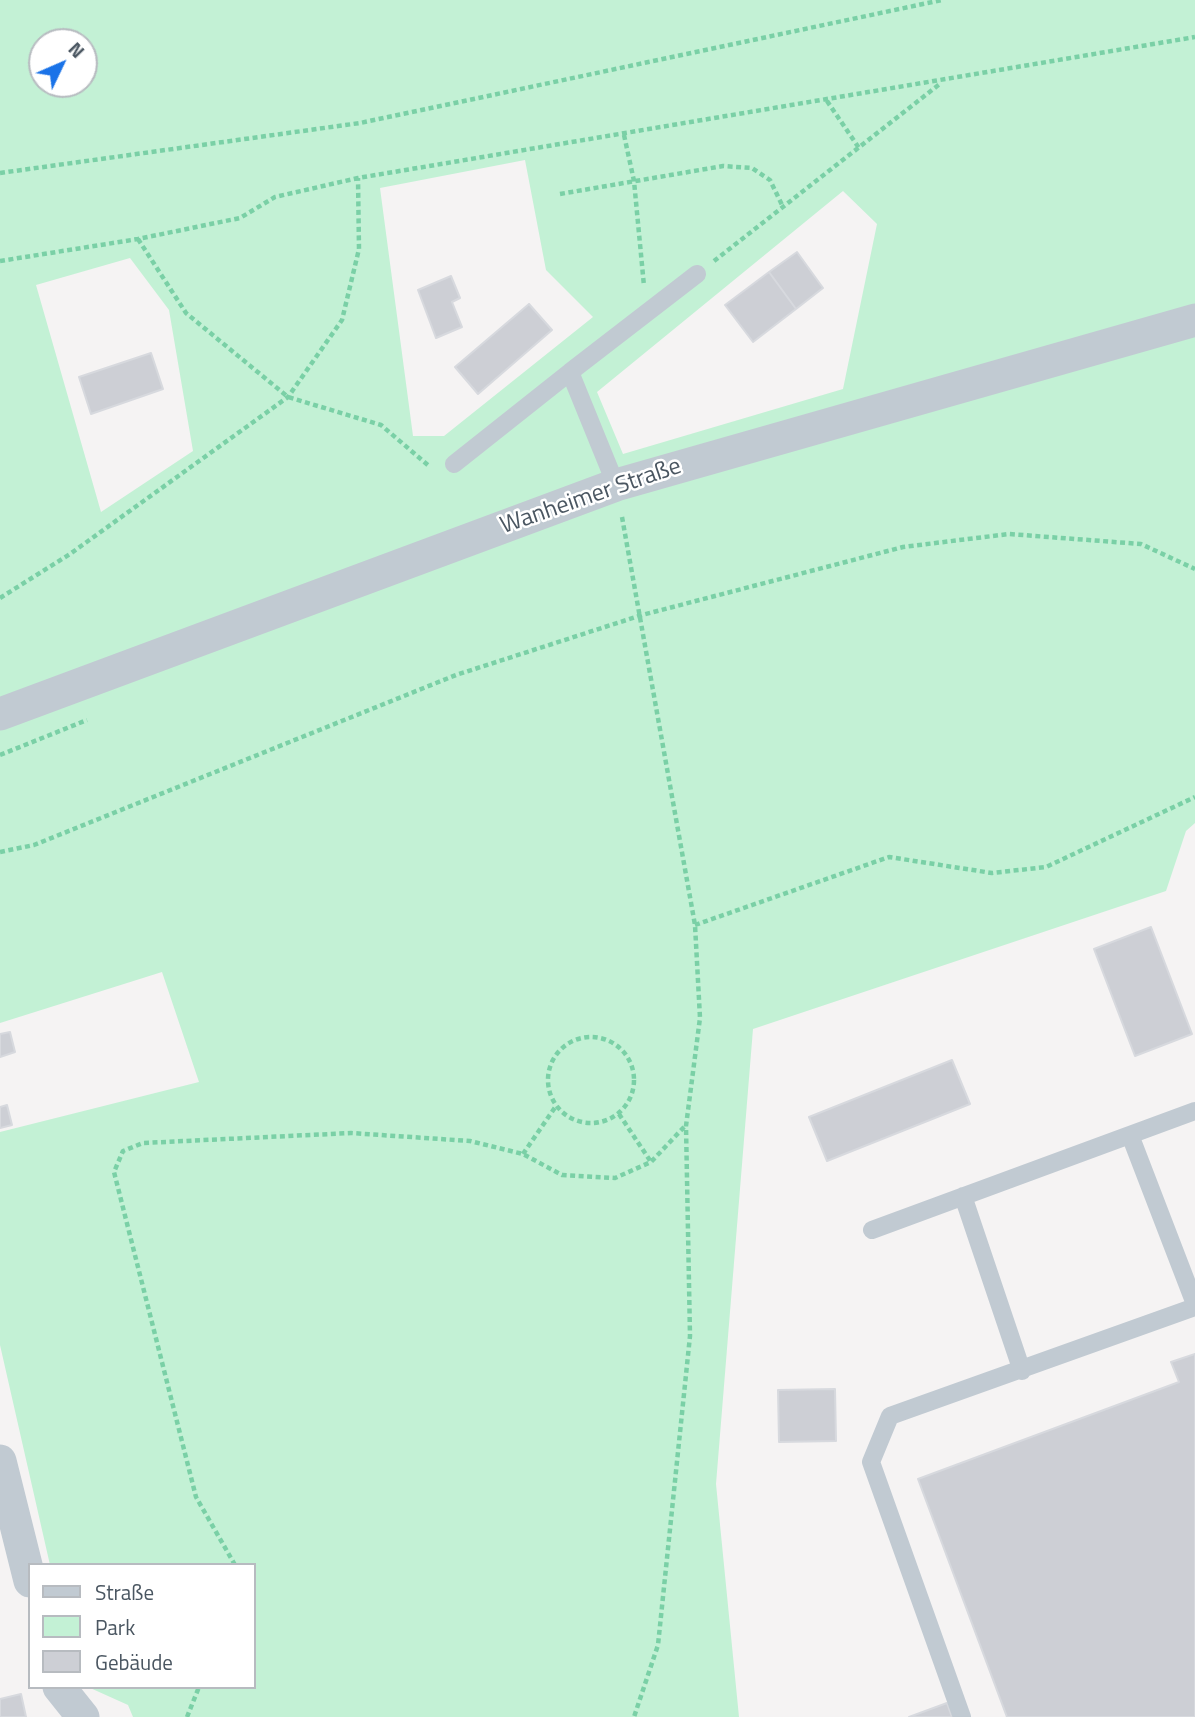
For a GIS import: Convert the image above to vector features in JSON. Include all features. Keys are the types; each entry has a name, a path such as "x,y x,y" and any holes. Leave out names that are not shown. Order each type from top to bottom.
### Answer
{"street":[{"name":"Wanheimer Straße","path":"0,714 191,640 616,485 1195,320"},
{"path":"0,1461 28,1573"},
{"path":"61,1689 83,1717"}],"lane":[{"path":"454,464 696,274"},
{"path":"570,372 616,485"},
{"path":"872,1230 1195,1111"},
{"path":"962,1717 871,1462 890,1416 1021,1371 1195,1305 1130,1135"},
{"path":"963,1196 1021,1371"}],"path":[{"path":"0,173 360,123 942,0"},
{"path":"0,261 138,239 240,218 275,197 358,178 827,102 1195,37"},
{"path":"696,274 943,82"},
{"path":"827,102 859,148"},
{"path":"624,135 634,181 645,303 650,311"},
{"path":"560,194 723,166 752,168 770,180 783,207"},
{"path":"0,598 70,554 288,397 342,320 359,249 358,178"},
{"path":"138,239 186,313 288,397 380,425 431,468 454,464"},
{"path":"616,485 642,615 695,925 700,1018 686,1126 690,1336 658,1645 634,1717"},
{"path":"610,525 636,516"},
{"path":"0,852 34,845 456,675 642,615 903,547 1009,534 1141,544 1195,569"},
{"path":"0,754 88,719"},
{"path":"695,925 889,857 992,873 1046,867 1195,797"},
{"path":"592,1035 618,1044 634,1066 632,1098 619,1114 581,1123 556,1107 546,1082 556,1051 592,1035"},
{"path":"523,1154 556,1107"},
{"path":"619,1114 651,1162"},
{"path":"234,1563 196,1497 114,1172 123,1151 143,1143 351,1133 470,1141 523,1154 562,1175 615,1178 651,1162 686,1126"},
{"path":"187,1717 198,1689"}],"green space":[{"path":"0,0 1195,0 1195,823 1186,831 1166,891 753,1029 716,1484 739,1717 133,1717 128,1705 92,1689 256,1689 256,1563 50,1563 0,1345 0,1132 199,1082 162,972 0,1023","holes":["525,160 546,270 593,317 444,436 413,436 380,188","843,191 877,224 843,389 623,454 597,392","130,258 169,310 193,451 101,512 36,285"]}],"building":[{"path":"797,252 823,288 796,309 769,272"},
{"path":"769,272 796,309 753,342 725,305"},
{"path":"451,276 460,298 452,302 462,327 436,338 418,290"},
{"path":"529,304 552,330 478,394 455,367"},
{"path":"151,353 163,389 91,414 79,377"},
{"path":"1151,927 1192,1034 1135,1056 1094,949"},
{"path":"10,1032 15,1052 0,1057 0,1034"},
{"path":"952,1060 970,1104 827,1161 809,1117"},
{"path":"7,1105 12,1125 0,1128 0,1107"},
{"path":"1195,1354 1195,1717 1007,1717 918,1479 1179,1382 1171,1362"},
{"path":"835,1389 836,1441 779,1442 778,1390"},
{"path":"21,1694 26,1717 0,1717 0,1699"},
{"path":"947,1703 952,1717 909,1717"}]}
